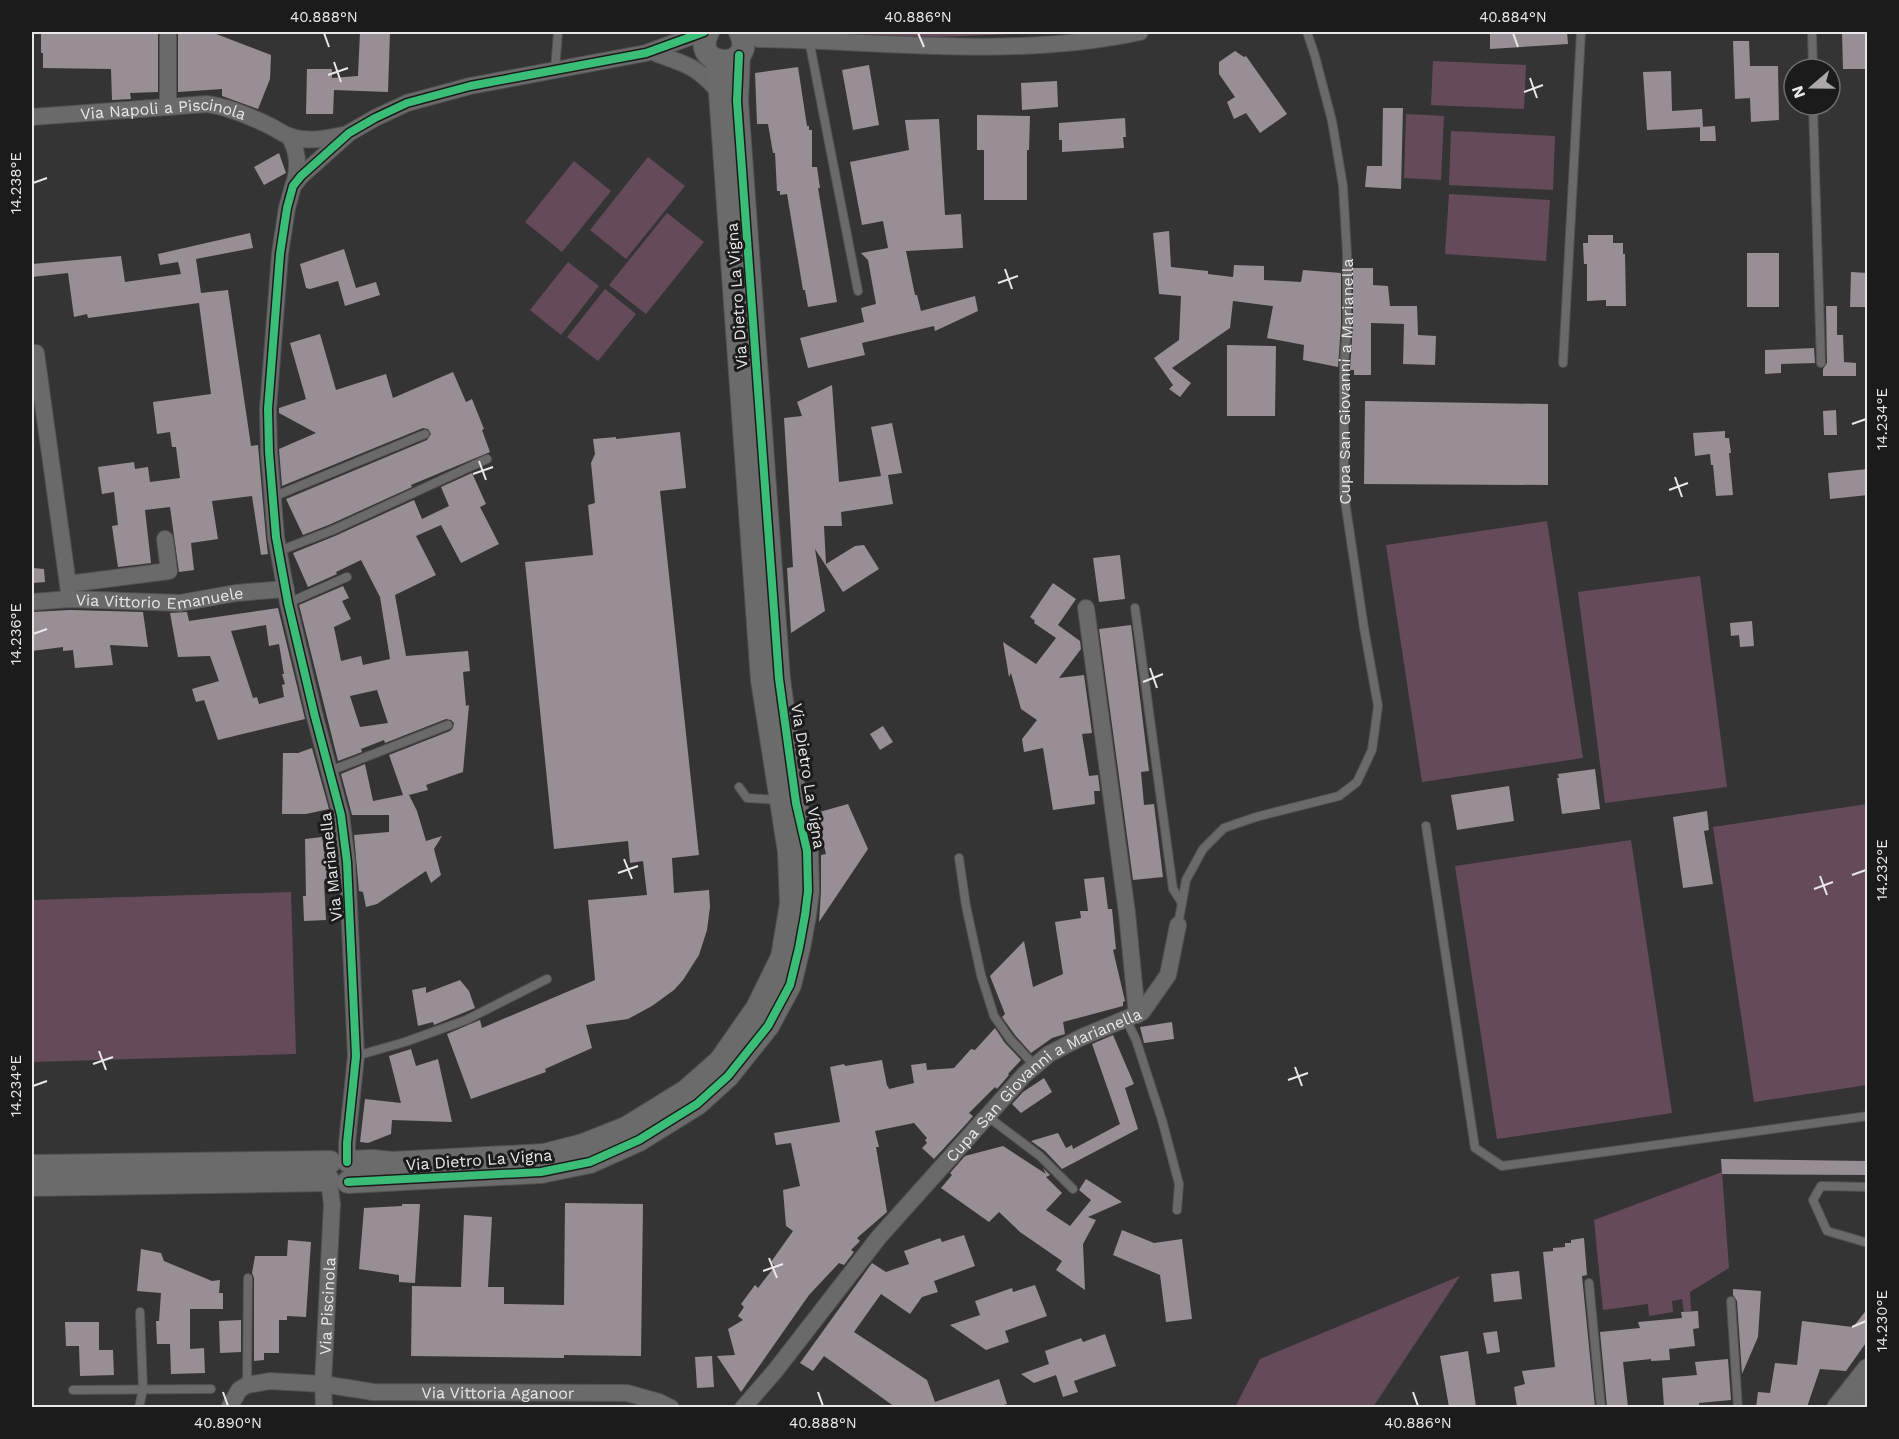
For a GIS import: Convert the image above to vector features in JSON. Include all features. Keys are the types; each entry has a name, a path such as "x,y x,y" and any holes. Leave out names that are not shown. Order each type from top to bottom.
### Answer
{"street":[{"path":"168,32 168,106"},
{"path":"293,186 301,176 349,134 390,110 438,93 652,53 706,32"},
{"name":"Via Dietro La Vigna","path":"32,1185 339,1172 373,1161 392,1163 544,1155 583,1145 626,1128 686,1091 720,1061 758,1008 782,957 791,904 789,852 761,668 720,93 714,59 705,45 706,32"},
{"path":"652,53 693,55 729,61 744,41 809,40 914,46 1037,45 1095,40 1140,32"},
{"name":"Via Dietro La Vigna","path":"32,1166 339,1172 541,1172 590,1162 639,1140 697,1104 728,1076 768,1026 790,985 799,948 808,891 807,851 796,803 779,679 737,101 744,41"},
{"path":"652,53 696,69 707,77 720,93"},
{"name":"Via Napoli a Piscinola","path":"32,117 207,104 224,106 289,136 314,139 349,134"},
{"path":"289,136 296,152 297,165 293,186"},
{"name":"Via Marianella","path":"293,186 280,254 268,409 269,452 276,537 287,596 341,815 347,862 356,1056 339,1172"},
{"path":"36,353 37,405 69,592 169,571 165,539"},
{"name":"Via Vittorio Emanuele","path":"32,602 69,592 180,603 236,593 287,596"},
{"path":"1086,608 1127,913 1132,1017"},
{"name":"Cupa San Giovanni a Marianella","path":"742,1407 776,1371 879,1237 1024,1075 1049,1054 1082,1037 1142,1012 1168,975 1178,925"},
{"name":"Via Piscinola","path":"324,1407 323,1384 339,1172"},
{"path":"1852,1401 1868,1370"},
{"name":"Via Vittoria Aganoor","path":"247,1385 270,1381 323,1384 373,1392 627,1393 671,1407"},
{"path":"230,1407 239,1390 247,1385"}],"lane":[{"path":"555,70 558,32"},
{"name":"Cupa San Giovanni a Marianella","path":"1178,925 1186,880 1203,849 1224,828 1256,817 1339,796 1357,782 1372,750 1378,706 1344,494 1347,254 1343,186 1332,121 1307,32"},
{"path":"1563,363 1581,32"},
{"path":"1812,32 1813,57"},
{"path":"809,40 858,291"},
{"path":"1813,117 1821,363"},
{"path":"273,497 425,434"},
{"path":"279,551 333,530 487,459"},
{"path":"287,596 347,577"},
{"path":"1136,608 1173,889 1182,903"},
{"path":"330,771 448,725"},
{"path":"740,787 747,798 780,800"},
{"path":"1426,826 1475,1148 1502,1166 1868,1116"},
{"path":"959,858 966,906 981,975 994,1016 1010,1039 1035,1066"},
{"path":"356,1056 405,1042 466,1020 547,979"},
{"path":"1132,1017 1136,1040 1159,1110 1179,1184 1177,1210"},
{"path":"987,1116 1040,1156 1072,1189"},
{"path":"1868,1187 1821,1186 1813,1200 1827,1231 1868,1243"},
{"path":"247,1385 248,1278"},
{"path":"1589,1283 1601,1407"},
{"path":"1731,1301 1738,1407"},
{"path":"140,1312 143,1389 140,1407"},
{"path":"73,1390 212,1389"}],"shaded area":[{"path":"814,32 1060,32 937,37"},
{"path":"1433,61 1526,65 1524,109 1431,105"},
{"path":"1406,114 1444,116 1441,180 1404,178"},
{"path":"1451,131 1555,136 1553,190 1449,185"},
{"path":"648,157 685,186 626,259 590,230"},
{"path":"574,161 611,191 562,252 525,222"},
{"path":"1449,194 1550,200 1546,261 1445,254"},
{"path":"667,213 704,242 646,314 609,285"},
{"path":"568,262 599,286 561,335 530,310"},
{"path":"605,289 636,314 598,361 567,337"},
{"path":"1547,521 1583,758 1422,782 1386,545"},
{"path":"1700,576 1727,787 1605,803 1578,592"},
{"path":"1867,804 1867,1085 1754,1102 1713,827"},
{"path":"1631,840 1672,1113 1497,1139 1455,866"},
{"path":"291,892 296,1054 33,1062 32,900"},
{"path":"1722,1172 1729,1268 1690,1292 1691,1311 1684,1312 1682,1299 1672,1301 1673,1312 1649,1316 1648,1304 1603,1310 1594,1220"},
{"path":"1460,1276 1373,1407 1235,1407 1260,1359"}],"building":[{"path":"41,32 158,32 158,92 130,93 131,99 112,100 111,69 43,68"},
{"path":"178,32 211,32 271,55 270,79 258,109 222,96 222,89 178,92"},
{"path":"360,32 390,32 388,92 334,90 333,114 306,114 307,69 332,69 332,78 358,76"},
{"path":"1490,32 1567,32 1568,44 1490,49"},
{"path":"1842,33 1868,33 1868,69 1843,69"},
{"path":"1733,41 1749,41 1750,66 1778,66 1779,120 1751,122 1750,98 1735,99"},
{"path":"1235,51 1246,56 1287,114 1260,133 1246,113 1234,119 1227,102 1235,97 1219,74 1219,62"},
{"path":"869,65 879,125 853,130 842,70"},
{"path":"798,67 807,126 809,130 812,130 812,167 817,167 820,188 818,188 837,302 808,307 805,290 803,290 787,194 780,195 780,191 777,191 775,153 773,153 768,124 757,124 755,73"},
{"path":"1671,71 1672,111 1702,109 1703,127 1647,130 1643,72"},
{"path":"1057,81 1058,107 1022,110 1021,83"},
{"path":"1383,108 1403,108 1401,189 1365,187 1367,166 1382,166"},
{"path":"977,115 1030,116 1027,200 984,200 984,150 977,150"},
{"path":"1125,118 1124,148 1062,152 1059,123"},
{"path":"939,119 945,215 961,214 963,248 906,251 915,295 917,295 921,311 975,296 978,311 935,331 934,326 862,343 865,355 808,368 800,338 864,322 861,308 876,304 868,260 861,253 888,248 883,221 862,225 850,162 909,150 905,120"},
{"path":"1715,126 1716,141 1700,141 1700,127"},
{"path":"279,153 286,173 264,185 254,167"},
{"path":"1169,231 1171,267 1208,271 1208,274 1233,277 1234,265 1264,266 1264,280 1301,282 1303,270 1341,273 1338,367 1303,360 1304,345 1267,338 1273,306 1233,301 1230,328 1172,368 1191,383 1180,397 1169,389 1173,385 1154,358 1179,340 1181,296 1159,294 1153,233"},
{"path":"250,233 253,248 196,259 201,293 228,290 251,446 258,445 268,554 261,555 252,496 212,501 218,539 191,543 194,570 179,572 170,507 145,510 151,563 118,567 112,526 118,525 114,492 102,494 98,467 134,462 135,469 148,467 150,482 180,478 176,447 172,447 170,432 157,434 153,402 211,394 199,303 88,318 87,314 74,317 68,273 32,277 32,264 121,256 125,282 181,274 178,262 160,265 158,254"},
{"path":"1588,235 1613,235 1613,243 1623,243 1626,306 1606,306 1606,300 1587,301 1587,264 1584,264 1583,243 1588,243"},
{"path":"344,249 356,288 376,282 380,295 345,306 338,281 310,289 306,288 300,264"},
{"path":"1747,253 1779,253 1779,307 1747,307"},
{"path":"1353,268 1373,268 1373,285 1388,286 1390,306 1417,306 1418,335 1436,336 1435,365 1403,364 1404,324 1371,323 1371,375 1354,375 1354,370 1350,370"},
{"path":"1851,272 1868,273 1868,307 1850,307"},
{"path":"1826,306 1837,306 1837,335 1843,335 1844,362 1856,363 1856,376 1823,376 1823,369 1827,363"},
{"path":"320,334 336,390 386,374 393,398 453,372 466,402 472,399 490,452 411,485 412,487 303,535 286,499 427,440 431,434 428,429 423,428 282,486 279,449 316,433 279,413 279,408 306,399 290,343"},
{"path":"1227,345 1276,346 1275,416 1227,416"},
{"path":"1814,348 1815,363 1781,364 1781,373 1765,374 1765,350"},
{"path":"832,385 839,482 881,476 871,427 892,423 902,473 888,475 893,504 841,512 842,526 824,526 826,564 855,546 864,545 879,569 843,592 815,549 825,611 791,633 787,568 793,567 784,418 802,416 797,402"},
{"path":"1365,401 1548,404 1548,485 1364,484"},
{"path":"1836,410 1837,435 1824,435 1823,411"},
{"path":"1725,431 1725,438 1729,438 1731,453 1729,453 1733,495 1716,496 1710,454 1695,456 1693,433"},
{"path":"680,432 686,488 660,491 699,855 672,858 674,893 709,890 710,907 707,930 699,955 683,980 674,990 652,1006 628,1019 586,1025 592,1048 545,1069 546,1072 471,1099 447,1034 480,1020 482,1028 595,980 588,900 647,895 643,861 630,863 628,841 554,849 525,562 593,555 588,505 595,503 591,463 595,454 593,439 616,437 616,439"},
{"path":"1868,469 1868,495 1830,499 1828,473"},
{"path":"472,473 486,504 480,507 499,544 461,563 441,525 416,536 436,575 395,595 406,656 468,651 470,671 463,672 466,706 469,705 463,772 426,785 428,790 409,795 417,811 426,841 442,836 434,849 441,875 431,883 426,871 377,904 366,907 363,892 359,891 354,835 389,832 389,815 352,815 341,774 365,764 373,801 403,795 389,755 450,731 454,723 446,719 385,743 384,740 338,761 299,605 343,586 349,598 342,601 351,619 334,627 341,661 361,656 363,665 390,659 380,597 361,560 308,587 293,553 414,500 422,519 449,506 441,487","holes":["377,690 388,723 360,727 350,696"]},
{"path":"1120,555 1125,599 1099,602 1093,558"},
{"path":"32,568 44,569 45,582 32,583"},
{"path":"1053,583 1076,599 1058,625 1080,641 1081,649 1059,678 1084,675 1092,733 1082,734 1089,776 1098,775 1100,791 1094,791 1095,804 1053,810 1043,748 1024,752 1022,739 1037,720 1021,709 1011,673 1009,677 1003,642 1036,664 1056,638 1034,623 1035,621 1030,617"},
{"path":"278,608 305,719 218,740 204,700 196,702 192,689 219,681 210,656 178,657 170,613 187,612 189,621","holes":["266,625 269,646 279,644 285,684 282,685 284,697 259,704 257,697 253,698 231,631"]},
{"path":"70,610 143,612 148,647 110,645 113,665 75,668 73,650 63,651 63,647 32,651 32,612"},
{"path":"1752,621 1754,646 1740,647 1739,635 1731,636 1730,623"},
{"path":"1131,625 1149,771 1141,772 1144,805 1154,804 1163,877 1133,880 1099,629"},
{"path":"883,726 893,742 880,750 870,734"},
{"path":"312,748 329,809 306,814 282,814 283,753 298,753"},
{"path":"1595,769 1600,809 1562,814 1558,774"},
{"path":"1509,786 1514,821 1457,830 1451,795"},
{"path":"848,804 868,849 819,922 821,855 826,854 816,813"},
{"path":"1707,811 1709,830 1704,831 1713,884 1683,888 1673,817"},
{"path":"322,837 323,843 334,843 338,885 324,881 326,920 304,921 305,839"},
{"path":"1104,877 1108,909 1112,909 1116,949 1113,950 1125,1001 1123,1006 1063,1022 1065,1034 1052,1038 1031,1053 1002,1017 1005,1014 990,976 1024,941 1033,987 1063,974 1055,922 1081,918 1080,911 1088,911 1084,879"},
{"path":"460,980 469,991 475,1008 434,1025 433,1022 418,1026 412,990 426,987 426,993"},
{"path":"1172,1022 1174,1039 1144,1043 1140,1027"},
{"path":"995,1028 1021,1060 997,1089 995,1087 969,1113 973,1116 934,1159 922,1148 927,1143 925,1140 927,1138 914,1123 875,1131 887,1212 857,1238 860,1241 851,1250 854,1252 844,1265 839,1263 809,1295 741,1392 717,1356 735,1355 728,1329 743,1320 738,1316 744,1307 741,1304 755,1285 758,1288 775,1266 771,1262 793,1231 786,1226 783,1190 800,1186 791,1143 776,1145 774,1133 840,1122 830,1067 882,1060 889,1089 914,1083 911,1065 926,1063 927,1070 954,1068"},
{"path":"1113,1035 1134,1084 1125,1088 1138,1129 1062,1169 1045,1151 1031,1141 1058,1133 1066,1148 1072,1145 1073,1149 1120,1124 1092,1044"},
{"path":"411,1049 416,1066 438,1059 452,1122 392,1120 391,1134 368,1143 360,1142 365,1099 401,1103 389,1056"},
{"path":"1044,1078 1052,1092 1021,1113 1012,1104 1023,1092"},
{"path":"1003,1146 1046,1174 1043,1168 1050,1175 1046,1177 1062,1193 1046,1210 1070,1226 1091,1200 1079,1190 1086,1179 1122,1202 1088,1217 1096,1220 1083,1244 1085,1290 1056,1270 1062,1261 1020,1232 999,1212 989,1222 941,1188 965,1156"},
{"path":"1721,1159 1868,1161 1868,1175 1722,1174"},
{"path":"565,1203 643,1204 641,1356 564,1355 564,1358 411,1356 412,1286 461,1287 464,1215 492,1217 488,1287 504,1287 504,1304 564,1305"},
{"path":"402,1204 420,1204 415,1283 399,1282 399,1275 359,1269 364,1208 402,1206"},
{"path":"1122,1230 1154,1243 1182,1239 1192,1319 1166,1322 1160,1275 1113,1255"},
{"path":"964,1235 975,1266 934,1281 938,1292 922,1297 910,1314 881,1294 854,1332 927,1380 935,1402 999,1379 1007,1404 997,1407 895,1407 824,1356 813,1371 800,1363 872,1263 886,1272 909,1264 904,1251 940,1238 942,1242"},
{"path":"1584,1238 1587,1275 1582,1276 1595,1407 1517,1407 1514,1387 1525,1384 1522,1371 1555,1367 1543,1252 1565,1247 1565,1243 1571,1243 1571,1240"},
{"path":"288,1240 311,1242 306,1317 287,1316 287,1320 279,1320 279,1353 264,1353 264,1360 254,1361 254,1278 252,1273 255,1256 287,1256"},
{"path":"141,1249 161,1253 164,1261 212,1281 220,1280 219,1293 223,1293 223,1309 190,1309 190,1349 204,1348 205,1373 171,1374 170,1344 157,1344 156,1321 159,1321 161,1293 137,1291"},
{"path":"1519,1271 1522,1299 1494,1302 1491,1274"},
{"path":"1035,1285 1047,1316 1005,1331 1009,1342 986,1350 950,1325 980,1315 975,1301 1012,1288 1013,1292"},
{"path":"1733,1289 1761,1291 1758,1337 1742,1374 1737,1301 1733,1295"},
{"path":"1868,1308 1868,1340 1846,1371 1820,1369 1807,1407 1756,1407 1758,1392 1770,1393 1775,1363 1797,1365 1802,1321 1853,1327"},
{"path":"1698,1311 1699,1328 1693,1329 1695,1346 1669,1349 1670,1360 1651,1361 1651,1359 1623,1362 1628,1407 1607,1407 1600,1332 1640,1328 1638,1322 1682,1318 1681,1312"},
{"path":"241,1320 241,1352 220,1353 219,1321"},
{"path":"65,1322 99,1322 99,1350 113,1350 114,1375 80,1376 79,1346 66,1346"},
{"path":"1497,1331 1500,1352 1487,1354 1483,1333"},
{"path":"1105,1334 1116,1366 1074,1381 1078,1392 1063,1397 1056,1375 1034,1383 1021,1374 1049,1364 1045,1351 1081,1338 1083,1342"},
{"path":"1468,1351 1476,1407 1449,1407 1440,1356"},
{"path":"712,1356 714,1387 697,1388 695,1357"},
{"path":"1728,1359 1731,1400 1699,1403 1699,1407 1664,1407 1662,1378 1697,1375 1695,1362"}],"cycle path":[{"path":"347,1162 356,1056 347,862 341,815 288,603 276,537 269,452 268,409 280,254 293,186 349,133 407,103 470,86 646,53 704,32"},
{"path":"348,1182 541,1172 590,1162 639,1140 697,1104 728,1076 768,1026 790,985 805,915 808,891 807,851 796,803 779,679 737,101 739,55"}]}
